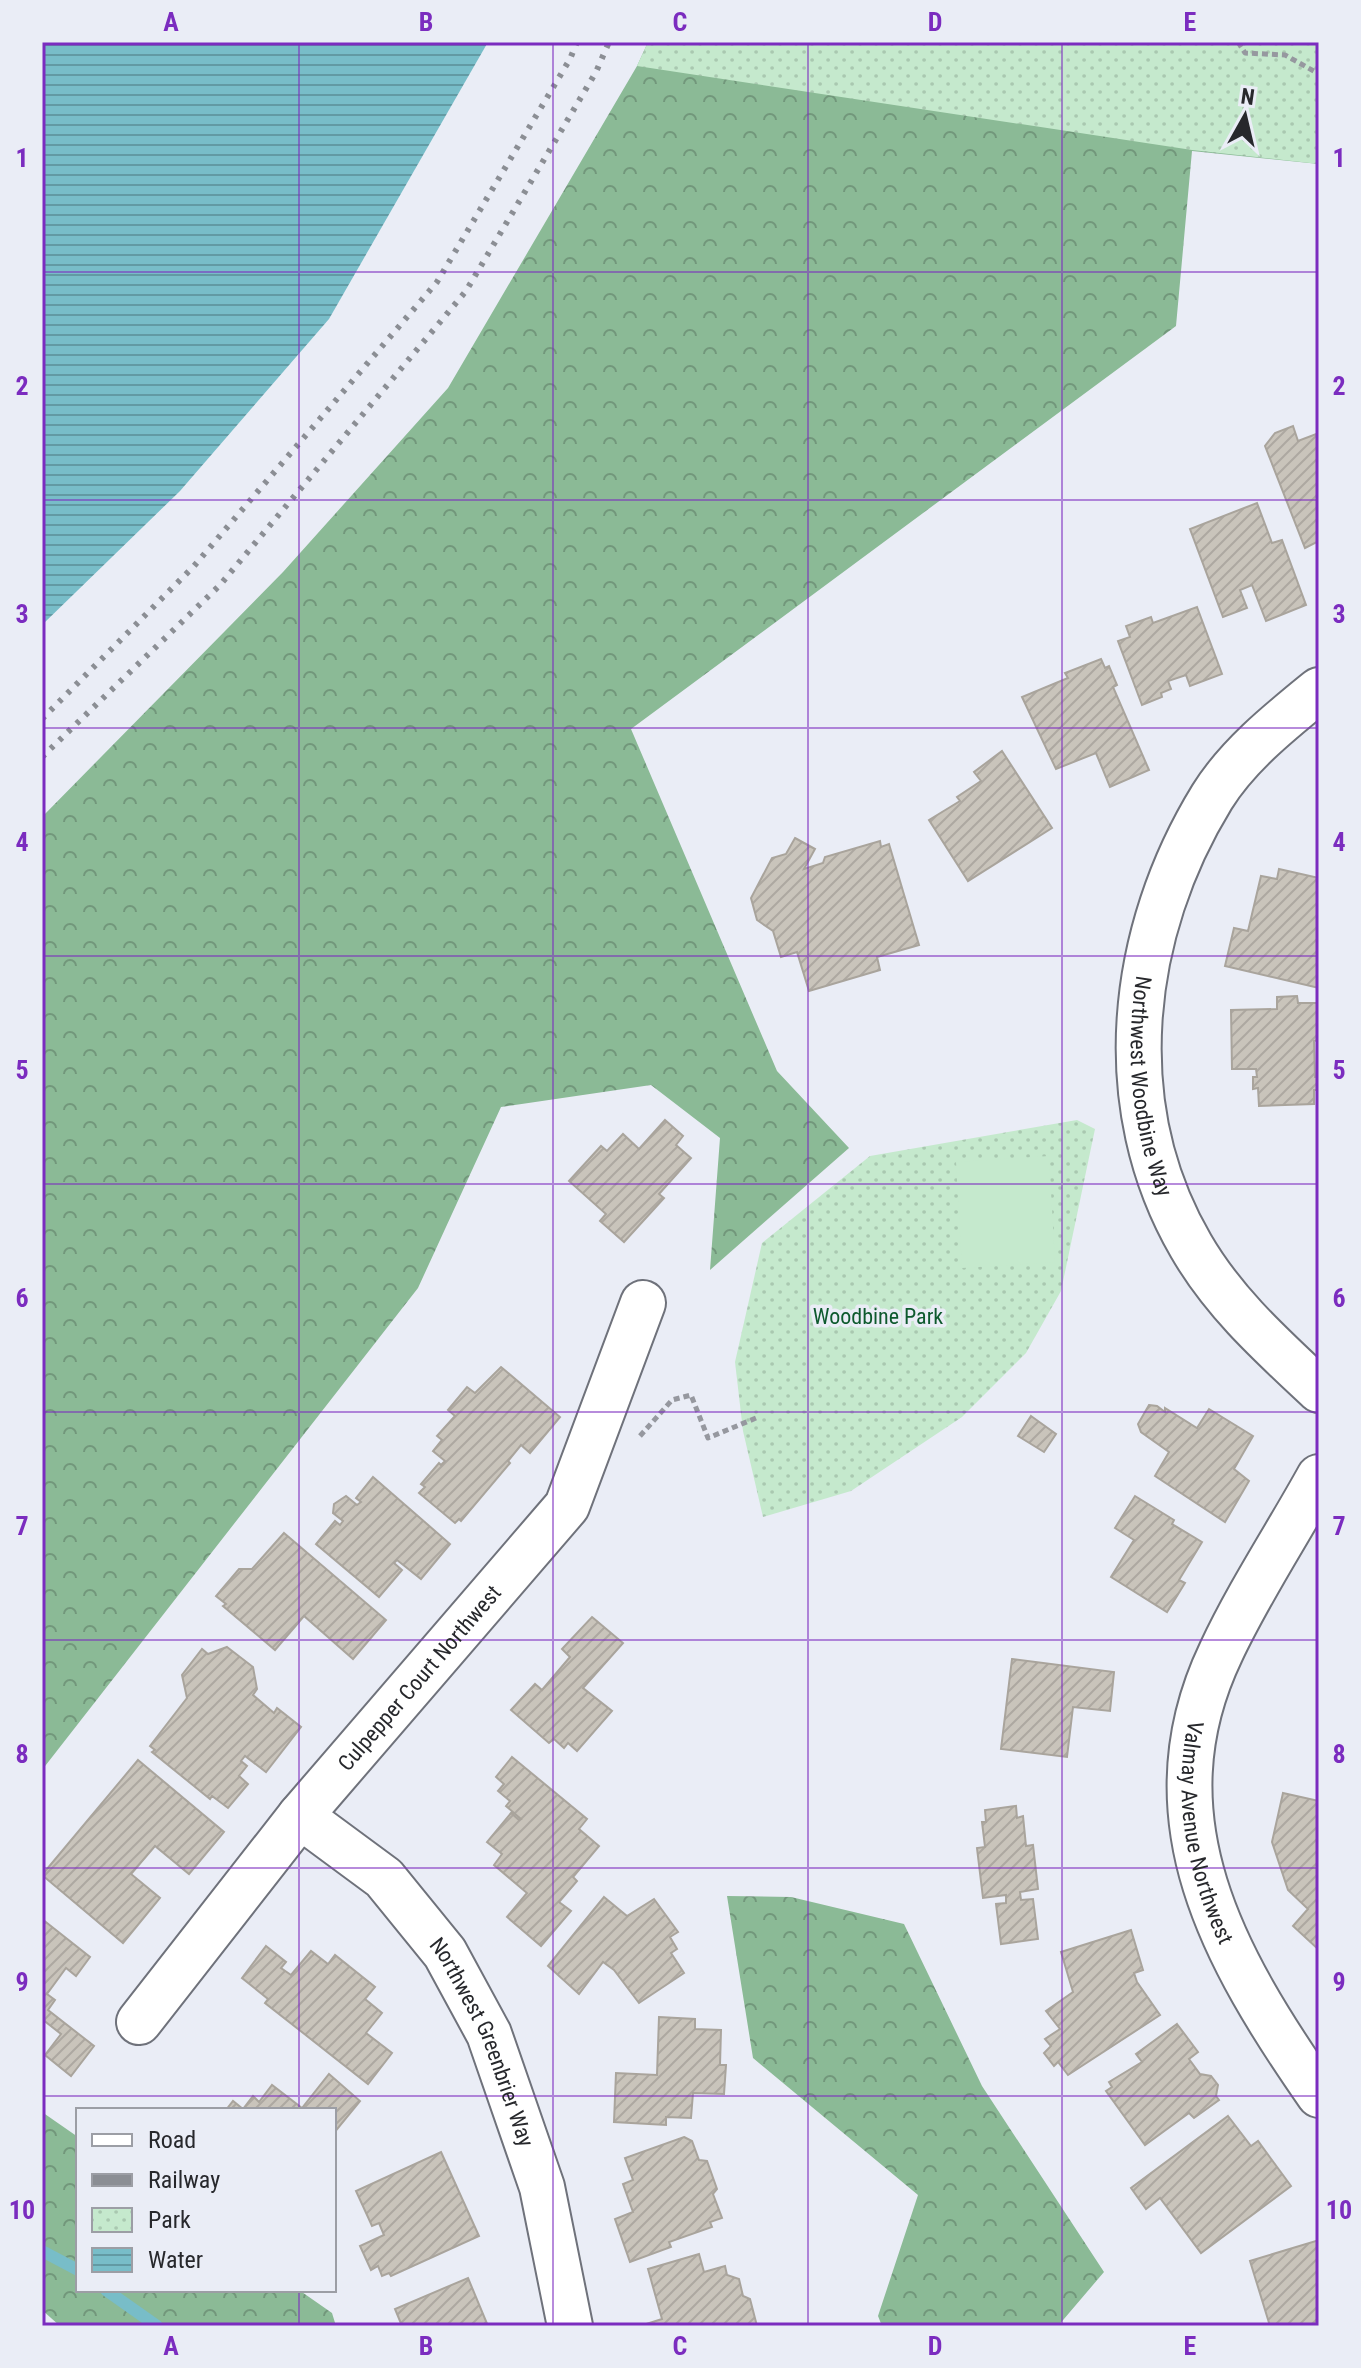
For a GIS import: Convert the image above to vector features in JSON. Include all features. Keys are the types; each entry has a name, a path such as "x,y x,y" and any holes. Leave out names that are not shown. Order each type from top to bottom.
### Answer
{"street":[{"name":"Northwest Woodbine Way","path":"1319,690 1268,733 1213,795 1190,837 1151,941 1138,1020 1142,1106 1152,1154 1179,1222 1218,1286 1252,1327 1319,1390"},
{"name":"Culpepper Court Northwest","path":"139,2022 300,1816 567,1506 643,1303"},
{"name":"Valmay Avenue Northwest","path":"1319,1477 1221,1652 1199,1714 1191,1751 1189,1793 1193,1838 1203,1882 1218,1925 1286,2048 1319,2095"},
{"name":"Northwest Greenbrier Way","path":"300,1816 384,1878 445,1953 489,2034 542,2187 570,2326"}],"path":[{"path":"1238,42 1245,53 1285,55 1319,74"},
{"path":"592,1440 627,1452 672,1400 691,1395 708,1438 756,1418"}],"green space":[{"path":"648,42 1319,42 1319,164 1192,151 1176,326 631,729 777,1071 849,1148 710,1270 720,1138 651,1085 501,1107 418,1288 42,1770 42,817 283,572 448,388 637,66"},
{"path":"648,42 1319,42 1319,164 1192,150 637,66"},
{"name":"Woodbine Park","path":"1077,1120 1095,1129 1061,1291 1026,1353 962,1417 851,1491 763,1517 743,1431 735,1362 762,1243 870,1156"},
{"path":"1049,1156 1055,1262 962,1268 956,1162"},
{"path":"727,1896 791,1897 904,1924 982,2086 1104,2272 1058,2326 882,2326 878,2316 918,2195 753,2058"},
{"path":"42,2112 76,2136 76,2292 302,2292 332,2313 336,2326 60,2326 42,2310"}],"water":[{"path":"42,42 488,42 329,319 180,491 42,625"}],"building":[{"path":"1293,426 1298,441 1319,433 1319,541 1305,548 1265,446 1275,433"},
{"path":"1257,503 1272,543 1282,540 1306,605 1266,621 1252,585 1240,590 1247,608 1223,617 1190,529"},
{"path":"1197,607 1222,674 1190,686 1186,675 1168,681 1171,689 1161,693 1162,697 1142,705 1118,641 1130,637 1126,626 1151,617 1153,623"},
{"path":"1101,659 1105,668 1109,666 1117,685 1113,687 1149,770 1110,787 1096,753 1056,769 1022,697 1068,678 1065,673"},
{"path":"1002,751 1052,828 968,881 929,820 960,801 957,797 981,781 974,772"},
{"path":"795,838 815,849 804,869 823,863 825,857 880,841 881,847 889,844 919,945 877,957 880,970 809,991 797,952 781,957 773,931 757,920 751,898 772,858 786,854"},
{"path":"1279,869 1319,878 1319,988 1225,966 1234,928 1248,931 1261,876 1277,879"},
{"path":"1297,996 1298,1003 1319,1003 1319,1040 1314,1041 1315,1077 1319,1077 1319,1090 1314,1090 1314,1104 1259,1106 1258,1088 1253,1089 1256,1069 1232,1069 1231,1010 1277,1009 1277,997"},
{"path":"665,1120 683,1136 676,1145 691,1158 659,1194 664,1198 624,1242 600,1221 606,1214 569,1181 601,1146 607,1151 623,1134 639,1149"},
{"path":"501,1367 560,1417 530,1453 521,1445 508,1461 510,1463 461,1521 459,1519 455,1523 419,1493 425,1487 421,1484 439,1463 441,1465 445,1461 433,1451 442,1440 437,1436 455,1416 448,1410 467,1387 475,1393"},
{"path":"1149,1405 1165,1412 1165,1408 1197,1428 1209,1409 1253,1436 1234,1469 1249,1481 1225,1522 1155,1476 1169,1452 1141,1432 1138,1424"},
{"path":"1031,1416 1056,1434 1044,1452 1018,1436"},
{"path":"373,1477 450,1544 421,1579 397,1560 394,1563 402,1570 379,1597 316,1544 335,1521 340,1525 343,1521 333,1513 334,1504 346,1496 357,1505 361,1502 356,1498"},
{"path":"1135,1496 1202,1542 1179,1580 1185,1583 1167,1612 1111,1577 1134,1540 1115,1528"},
{"path":"284,1533 386,1620 353,1659 304,1616 275,1650 223,1606 226,1604 216,1596 239,1569 252,1569"},
{"path":"592,1617 623,1643 583,1688 612,1711 577,1751 568,1743 564,1748 554,1739 549,1743 511,1710 535,1684 542,1690 570,1657 562,1649"},
{"path":"227,1647 253,1667 257,1689 253,1695 274,1713 277,1708 301,1727 266,1772 245,1756 241,1761 247,1766 239,1776 248,1784 228,1808 212,1796 210,1799 152,1752 155,1750 150,1746 187,1698 182,1675 202,1649 208,1654"},
{"path":"1012,1659 1114,1672 1110,1711 1073,1707 1067,1757 1001,1749"},
{"path":"512,1757 587,1819 579,1829 599,1846 573,1877 577,1881 559,1902 571,1911 541,1946 507,1917 527,1893 494,1865 502,1854 487,1842 511,1813 521,1819 506,1806 510,1801 498,1791 504,1784 496,1777"},
{"path":"138,1760 224,1832 189,1874 155,1846 131,1874 160,1898 123,1943 42,1875"},
{"path":"1283,1793 1319,1801 1319,1950 1293,1926 1308,1909 1288,1890 1272,1842"},
{"path":"1016,1806 1017,1818 1023,1816 1026,1846 1033,1845 1038,1889 1020,1892 1021,1900 1033,1899 1038,1939 1001,1944 996,1904 1006,1903 1006,1895 983,1898 977,1848 985,1847 982,1822 986,1822 985,1810"},
{"path":"604,1897 627,1916 654,1899 678,1932 670,1937 677,1949 671,1953 684,1973 639,2003 614,1970 603,1962 579,1994 548,1966"},
{"path":"42,1919 90,1957 76,1976 66,1968 47,1994 55,2000 48,2010 94,2046 71,2076 45,2055 61,2034 42,2019"},
{"path":"1131,1930 1143,1970 1134,1973 1137,1982 1160,2015 1068,2075 1058,2062 1054,2066 1044,2053 1051,2046 1045,2039 1060,2029 1046,2011 1073,1992 1061,1952"},
{"path":"266,1946 286,1962 281,1968 291,1975 311,1951 328,1964 335,1955 375,1987 365,1999 382,2013 366,2033 392,2053 368,2084 265,2003 268,1999 242,1978"},
{"path":"659,2017 695,2019 695,2029 721,2030 720,2065 726,2065 724,2094 693,2093 691,2118 666,2117 666,2125 614,2122 616,2073 657,2075"},
{"path":"1177,2024 1198,2052 1189,2059 1200,2074 1211,2076 1218,2085 1216,2096 1219,2100 1194,2118 1189,2113 1145,2145 1106,2091 1112,2087 1109,2082 1142,2062 1136,2054"},
{"path":"329,2074 360,2101 336,2131 336,2108 302,2108"},
{"path":"272,2085 302,2108 244,2108 253,2096 259,2102"},
{"path":"233,2101 242,2108 228,2108"},
{"path":"1228,2116 1251,2146 1258,2141 1291,2186 1201,2253 1160,2198 1146,2209 1131,2188"},
{"path":"684,2137 692,2141 699,2160 707,2161 717,2189 713,2194 722,2218 710,2222 712,2227 669,2242 671,2247 630,2262 615,2219 633,2212 623,2184 633,2180 625,2158"},
{"path":"441,2152 479,2236 391,2276 389,2273 382,2276 378,2266 371,2270 360,2246 384,2235 379,2223 372,2226 356,2191"},
{"path":"1319,2240 1319,2326 1270,2326 1250,2261"},
{"path":"699,2254 704,2272 725,2266 727,2275 739,2279 743,2296 750,2299 757,2326 640,2326 662,2319 648,2269"},
{"path":"468,2278 488,2326 402,2326 395,2309"}],"waterway":[{"path":"42,2251 76,2269"},
{"path":"109,2292 157,2326"}],"railway":[{"path":"42,719 194,566 437,282 570,59 577,42"},
{"path":"42,757 220,585 466,291 596,72 609,42"}]}
